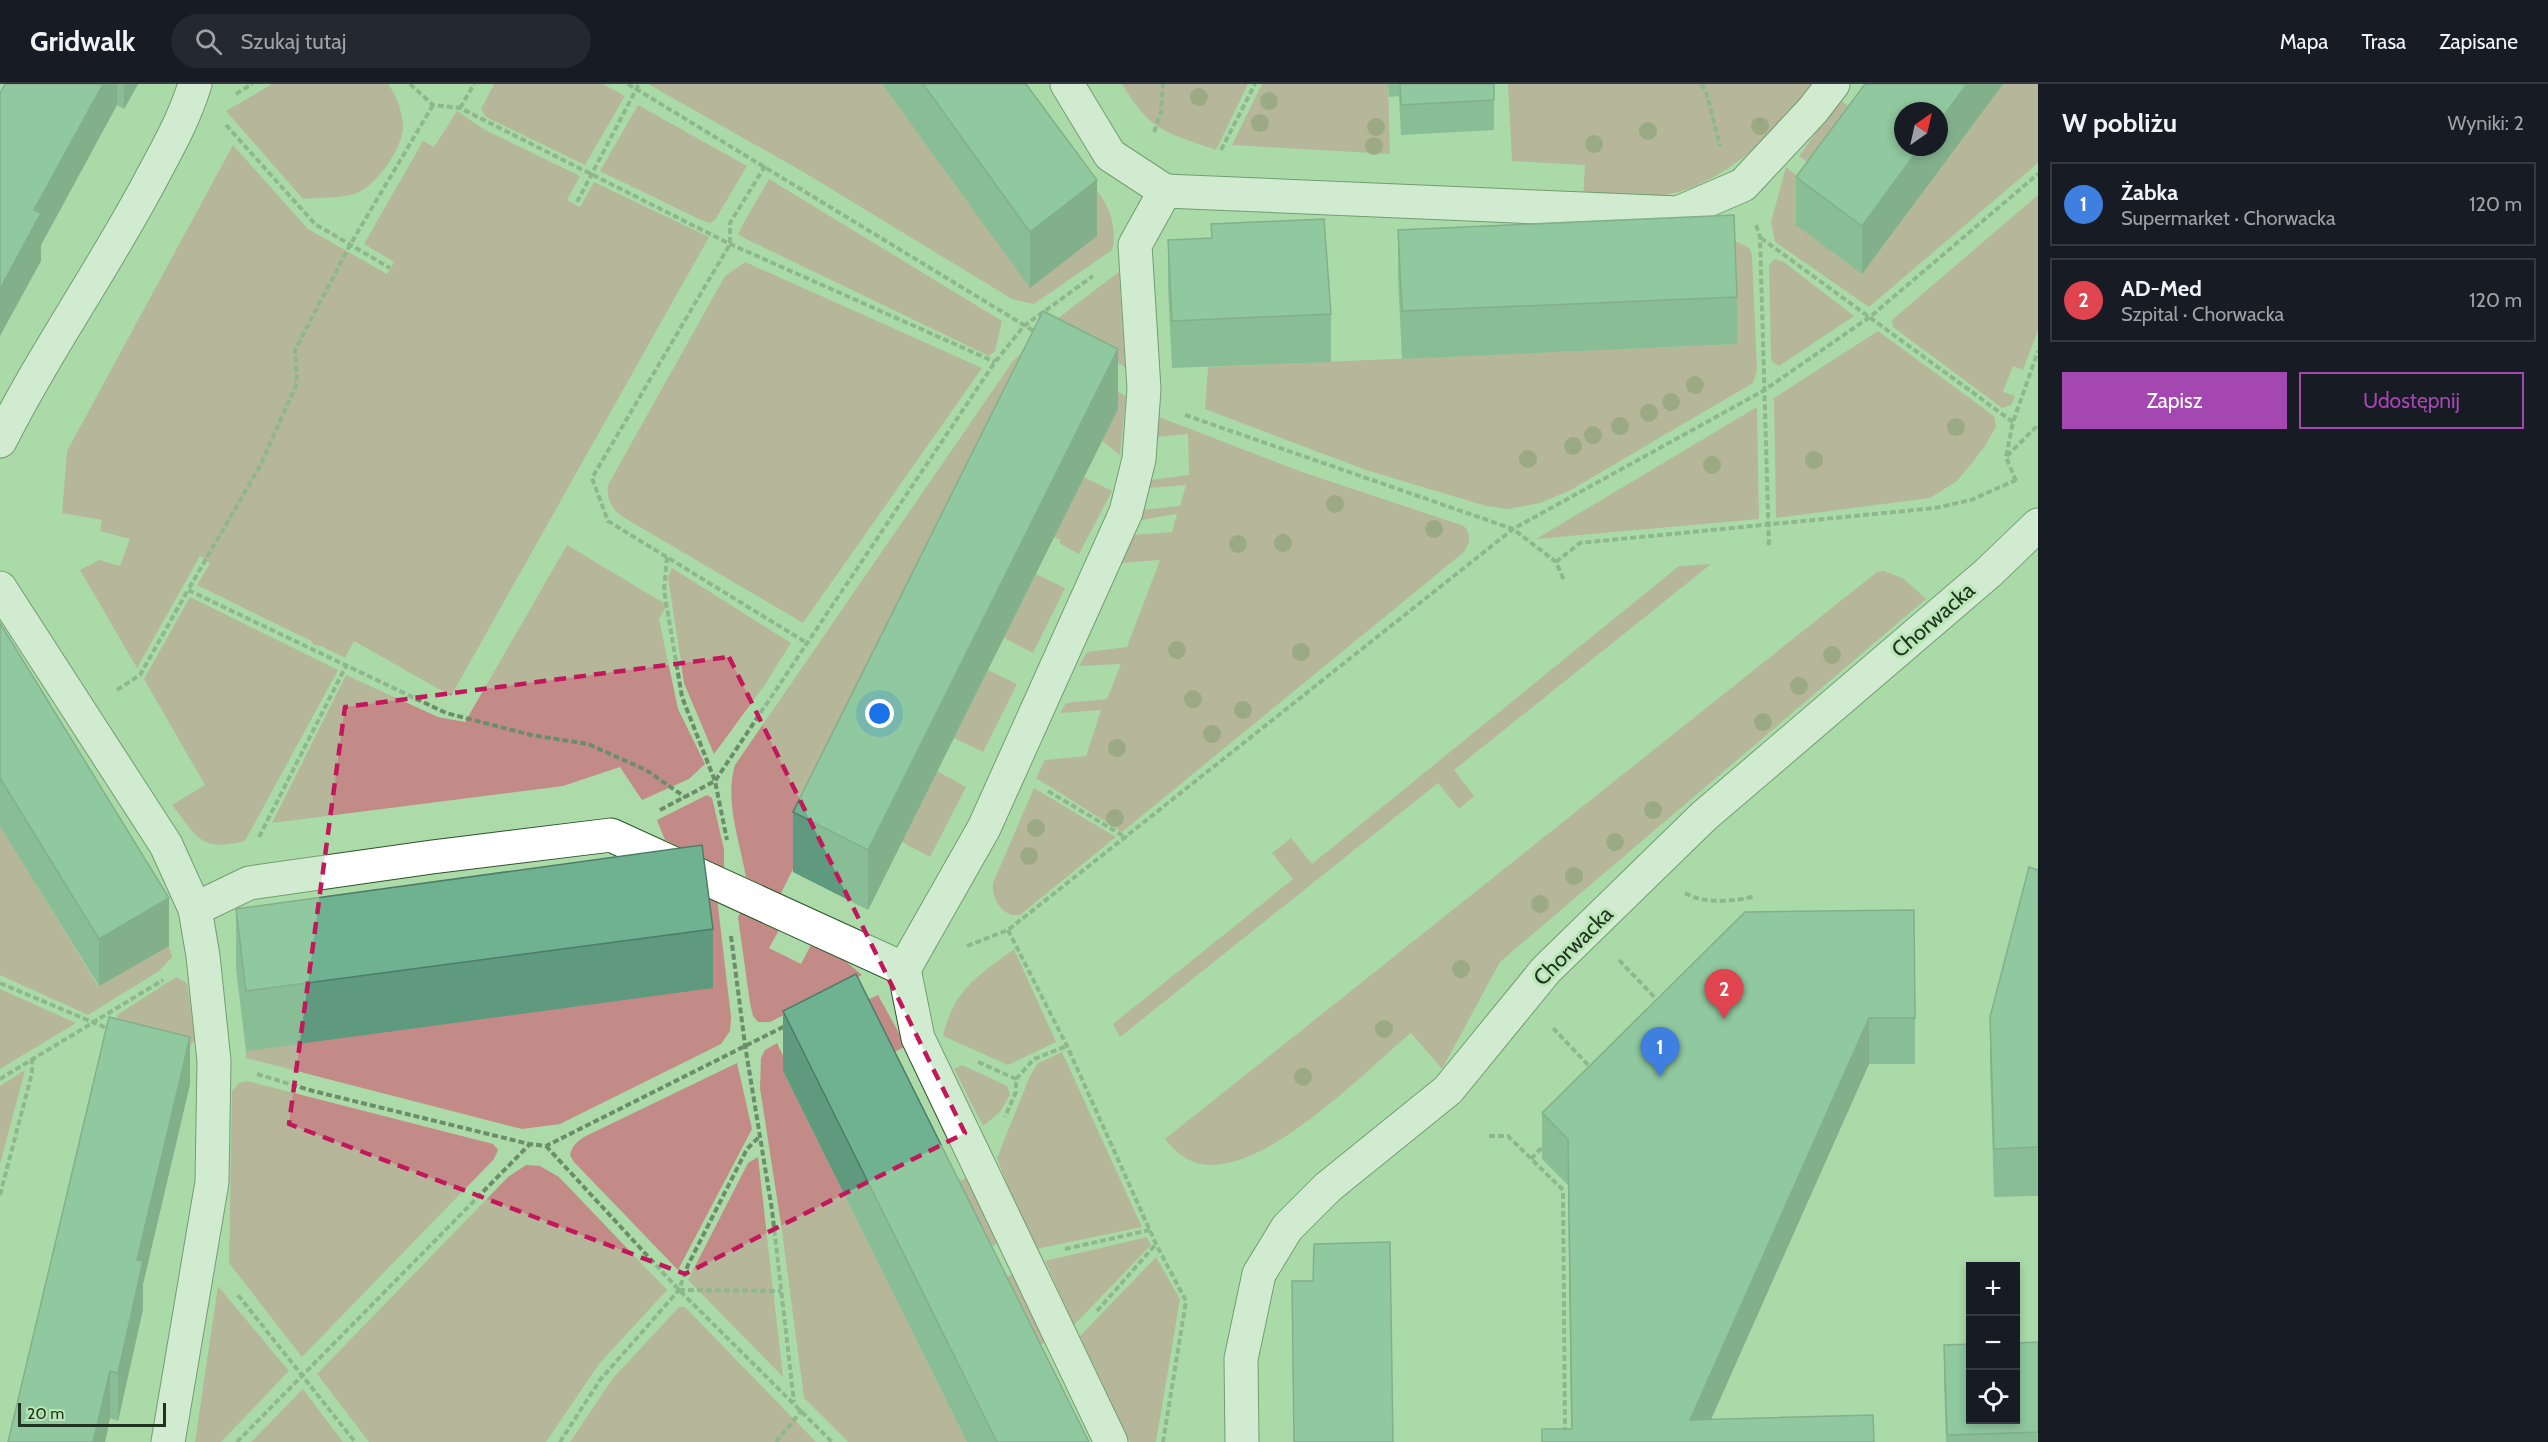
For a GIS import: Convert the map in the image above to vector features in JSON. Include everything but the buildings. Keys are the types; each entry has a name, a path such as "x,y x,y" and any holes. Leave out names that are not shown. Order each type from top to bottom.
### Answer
{"street":[{"path":"0,441 33,376 114,248 186,113 195,84"},
{"path":"1067,84 1110,155 1165,191 1678,213 1743,185 1813,110 1833,84"},
{"path":"1111,1442 918,1038 904,969 984,828 1126,512 1139,459 1144,389 1135,245 1165,191"},
{"name":"Chorwacka","path":"1242,1442 1241,1359 1258,1274 1287,1228 1329,1187 1448,1090 1546,970 1704,816 1988,573 2038,525"},
{"path":"0,588 166,845 195,909 203,956 214,1061 212,1182 168,1442"},
{"path":"195,909 249,884 432,857 611,835 904,969"}],"path":[{"path":"410,84 433,105 460,108 730,244 995,362"},
{"path":"460,108 474,84"},
{"path":"628,84 638,86 1024,326 1044,336"},
{"path":"1201,191 1255,84"},
{"path":"1701,84 1706,91 1723,158 1743,185 1760,237 1769,549"},
{"path":"1706,91 1708,84"},
{"path":"577,202 638,86"},
{"path":"80,715 140,675 260,466 297,383 295,350 350,245 433,105"},
{"path":"224,122 315,224 390,268"},
{"path":"765,166 730,223 730,244 592,478 608,521 807,643"},
{"path":"904,969 1008,930 1127,838 1513,529 1763,391 1871,316 2038,174"},
{"path":"1760,237 2013,422"},
{"path":"715,781 995,362 1024,326 1135,245"},
{"path":"2021,490 2006,457 2013,422 2038,351"},
{"path":"1144,389 1192,419 1513,529 1556,562 1564,580"},
{"path":"2006,457 2038,425"},
{"path":"1556,562 1580,543 1935,508 1971,500 2016,480"},
{"path":"667,557 664,590 681,697 715,781 734,869 727,910 760,1136 794,1402"},
{"path":"188,590 446,713 531,735 588,744 646,770 685,796"},
{"path":"249,884 249,857 346,666"},
{"path":"1012,768 1127,838"},
{"path":"1649,870 1696,900 1745,899 1755,896"},
{"path":"1589,928 1666,1010"},
{"path":"1008,930 1067,1046 1156,1244 1186,1301 1163,1442"},
{"path":"0,1079 203,956"},
{"path":"0,983 90,1024 113,1030"},
{"path":"1523,997 1598,1076"},
{"path":"214,1061 313,1090 529,1144 546,1146 798,1020"},
{"path":"1016,1079 1034,1059 1067,1046"},
{"path":"0,1195 32,1073 32,1059"},
{"path":"560,1442 600,1380 678,1290 688,1265 747,1149 760,1136"},
{"path":"1489,1136 1508,1136 1563,1190 1565,1439"},
{"path":"1531,1159 1548,1142"},
{"path":"237,1442 529,1144"},
{"path":"546,1146 678,1290 832,1442"},
{"path":"1024,1260 1150,1230"},
{"path":"1063,1342 1082,1328 1156,1244"},
{"path":"202,1251 355,1442"},
{"path":"678,1290 781,1291"},
{"path":"776,1442 802,1410"}],"highlighted area":[{"path":"729,657 965,1133 685,1274 289,1124 345,707"}],"shaded area":[{"path":"272,84 388,84 399,105 403,128 393,157 370,184 354,194 303,199 226,111"},
{"path":"494,84 603,84 625,96 585,165 486,117 481,109"},
{"path":"648,84 882,84 1030,287 1096,236 1076,207 1097,191 1112,219 1114,243 1112,250 1034,304 1012,299 805,173"},
{"path":"1122,84 1248,84 1216,150 1171,134 1151,121 1132,100"},
{"path":"1262,84 1388,84 1390,154 1232,145"},
{"path":"1508,84 1813,84 1767,137 1749,153 1709,180 1665,195 1583,201 1585,165 1512,161"},
{"path":"2003,84 2038,84 2038,163 1869,307 1775,242 1771,222 1786,167 1820,194 1862,274"},
{"path":"1840,100 1872,124 1831,179 1799,156"},
{"path":"638,105 747,166 715,220 710,223 703,221 600,171"},
{"path":"457,111 485,130 580,176 567,200 580,207 594,182 709,237 451,696 354,641 345,658 314,645 311,641 197,585 210,563 200,556 137,668 80,570 99,560 120,566 130,539 100,531 102,520 62,513 67,451 233,145 308,229 387,274 394,262 364,244 423,141 434,147"},
{"path":"769,179 1002,321 995,351 989,356 738,234"},
{"path":"2038,195 2038,330 2023,370 2013,366 2003,392 2015,396 2011,405 2002,408 1893,327 1892,320"},
{"path":"1733,240 1749,248 1752,255 1757,370 1753,383 1569,491 1540,503 1508,509 1486,506 1366,470 1205,409 1208,367 1737,344"},
{"path":"1774,259 1784,262 1854,316 1779,366 1773,363 1771,358 1769,265"},
{"path":"745,262 982,368 803,623 623,517 615,510 608,495 608,485 725,276"},
{"path":"1119,272 1125,367 1064,332 1057,319"},
{"path":"1878,331 1994,416 1996,427 1983,449 1957,481 1930,498 1776,518 1774,398"},
{"path":"1029,350 1126,396 1120,455 1102,441 1118,409 1043,371 780,895 746,877 732,807 732,778 735,765 1013,361 1022,352"},
{"path":"1757,407 1759,519 1536,539"},
{"path":"1159,417 1302,472 1464,526 1469,539 1464,552 1122,832 1036,778 1045,760 1086,756 1101,710 1060,713 1066,703 1107,699 1121,664 1079,666 1087,652 1127,647 1160,560 1121,563 1133,535 1172,532 1177,514 1136,521 1140,510 1180,506 1186,485 1149,488 1150,480 1189,475 1188,434 1156,437"},
{"path":"1084,477 1112,491 1079,554 1059,543 1061,540 1054,537"},
{"path":"567,545 667,605 659,619 678,709 705,764 689,779 642,800 620,767 563,786 272,823 346,675 438,717 465,722"},
{"path":"1711,564 1454,770 1474,796 1459,809 1438,783 1120,1037 1113,1024 1293,879 1272,853 1291,838 1312,864 1679,566"},
{"path":"672,568 791,643 766,683 714,754 684,683 668,577"},
{"path":"1884,571 1904,579 1926,599 1500,962 1442,1069 1411,1033 1340,1096 1280,1140 1251,1156 1222,1164 1197,1163 1179,1154 1165,1139 1877,572"},
{"path":"1036,574 1065,588 1033,653 1004,638"},
{"path":"190,597 338,670 245,841 230,844 218,845 201,840 172,805 205,785 144,679"},
{"path":"988,670 1017,684 983,752 954,738"},
{"path":"937,771 966,787 930,857 902,842"},
{"path":"1034,788 1116,837 1020,915 1011,915 997,902 993,883"},
{"path":"707,795 712,798 724,849 724,868 665,840 657,820"},
{"path":"0,825 98,986 169,946 172,957 159,971 88,1015 0,975"},
{"path":"656,879 717,898 731,1017 730,1031 721,1044 560,1124 522,1129 246,1058 246,1051"},
{"path":"742,910 779,930 769,948 801,964 811,945 843,959 862,975 770,1022 758,1022 753,1016 750,1003 738,917"},
{"path":"1014,949 1056,1042 1008,1065 943,1036 954,1007 969,985"},
{"path":"176,977 187,983 195,1040 189,1047 118,1026 117,1015"},
{"path":"0,989 76,1023 0,1069"},
{"path":"878,995 906,1046 871,1064 842,1012"},
{"path":"777,1043 789,1068 783,1071 967,1442 848,1442 804,1398 760,1088 761,1058 765,1050"},
{"path":"1062,1052 1142,1227 1036,1249 997,1158 1030,1076 1038,1063"},
{"path":"737,1063 752,1129 678,1270 574,1162 570,1155 571,1151 575,1144 586,1136"},
{"path":"962,1065 1007,1086 1010,1095 1000,1112 983,1126 954,1069"},
{"path":"25,1070 0,1164 0,1086"},
{"path":"247,1081 493,1144 498,1150 494,1159 302,1357 229,1263 232,1091 239,1083"},
{"path":"758,1157 783,1377 688,1280 748,1163"},
{"path":"526,1165 540,1166 559,1177 667,1290 599,1364 546,1442 369,1442 317,1374 508,1177"},
{"path":"968,1177 998,1243 968,1258 935,1192"},
{"path":"1147,1237 1151,1245 1074,1325 1045,1261"},
{"path":"1156,1257 1180,1299 1156,1442 1130,1442 1080,1336"},
{"path":"1014,1273 1046,1342 1016,1356 983,1291"},
{"path":"218,1286 289,1371 221,1442 195,1442"},
{"path":"679,1307 685,1307 816,1442 570,1442 613,1378"},
{"path":"303,1389 343,1442 251,1442"}],"place":[{"name":"AD-Med","path":"1724,1019"},
{"name":"Żabka","path":"1660,1077"}]}
